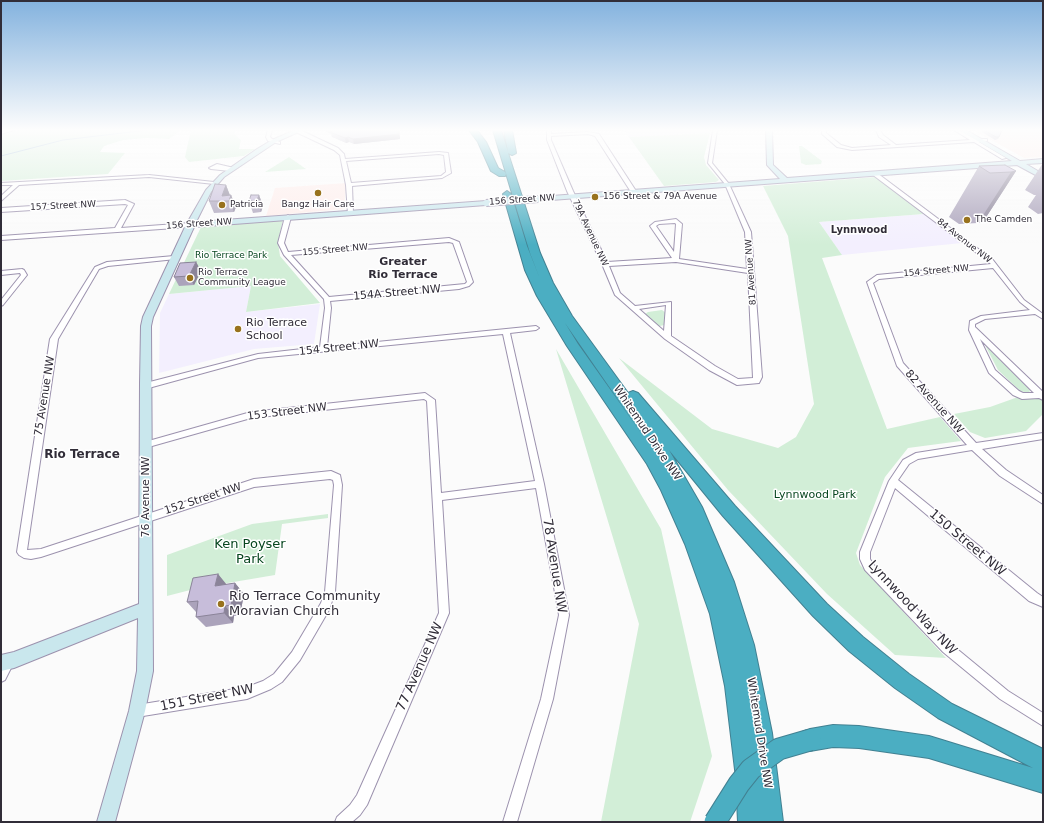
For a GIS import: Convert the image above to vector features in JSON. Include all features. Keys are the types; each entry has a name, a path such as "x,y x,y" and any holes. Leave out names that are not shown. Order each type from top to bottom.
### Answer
{"highway":[{"path":"494,168 507,176 516,172 515,168"},
{"name":"Whitemud Drive NW","path":"504,168 547,283 567,317 664,454 696,512 711,547 725,582 744,645 761,734 771,822"},
{"name":"Whitemud Drive NW","path":"505,168 522,246 530,270 543,296 573,346 652,460 668,488 694,544 719,614 735,686 747,778 750,822"},
{"path":"567,317 581,326 632,395 729,511 793,582 835,625 856,644 902,680 945,711 1043,761"},
{"path":"715,822 735,790 751,769 765,758 779,749 810,740 833,736 859,737 928,747 1043,782"}],"street":[{"name":"76 Avenue NW","path":"106,822 137,711 145,671 146,322 151,307 202,201 214,183 234,168"},
{"path":"346,168 349,185 350,213"},
{"path":"349,185 442,177 449,173 448,168"},
{"name":"79A Avenue NW","path":"562,168 618,294 667,337 712,368 737,382"},
{"path":"618,168 633,191"},
{"name":"81 Avenue NW","path":"714,168 727,184 748,232 758,376 756,381 737,382"},
{"path":"772,168 785,180"},
{"name":"156 Street NW","path":"1,238 950,168"},
{"path":"1030,168 1043,177"},
{"path":"1033,168 1043,173"},
{"name":"84 Avenue NW","path":"875,174 991,261 1022,301 1043,317"},
{"path":"1,184 149,176 214,183"},
{"path":"1,200 17,184"},
{"name":"157 Street NW","path":"1,210 125,202 131,204 118,229"},
{"path":"288,217 281,243 286,254 327,299 328,308 323,350"},
{"path":"676,221 680,224 676,260 653,226 657,222 676,221"},
{"name":"155 Street NW","path":"286,254 383,249 449,240 456,242 470,282 467,285"},
{"name":"75 Avenue NW","path":"28,554 24,554 21,549 54,339 97,268 106,264 174,258"},
{"path":"605,264 676,260 750,271"},
{"name":"154 Street NW","path":"877,277 994,266"},
{"path":"1,273 22,271 24,275 1,304"},
{"name":"82 Avenue NW","path":"877,277 870,282 900,364 975,448 1003,473 1043,500"},
{"name":"154A Street NW","path":"327,299 467,285"},
{"path":"634,308 669,303 667,337"},
{"path":"972,323 983,317 1036,312"},
{"path":"972,323 972,330 992,371 1016,393 1022,396 1042,396"},
{"path":"972,323 975,331 1042,396"},
{"name":"154 Street NW","path":"145,386 251,358 536,328"},
{"name":"78 Avenue NW","path":"506,331 540,484 564,615 547,699 510,822"},
{"name":"153 Street NW","path":"146,445 251,415 424,396 431,400"},
{"name":"77 Avenue NW","path":"342,822 355,810 362,800 444,613 431,400"},
{"path":"975,448 1043,436"},
{"name":"Lynnwood Way NW","path":"975,448 916,456 906,462 893,481 865,552 865,559 869,567 947,648 1004,695 1043,720"},
{"name":"152 Street NW","path":"28,554 41,553 254,483 322,475 335,476"},
{"name":"151 Street NW","path":"137,711 247,693 267,685 278,678 296,656 321,615 328,599 338,485 338,478 335,476"},
{"name":"150 Street NW","path":"893,481 1033,597 1043,602"},
{"path":"438,497 540,484"},
{"path":"1,676 4,662 146,608"}],"shaded area":[{"path":"346,183 344,209 266,216 275,188"},
{"path":"924,214 962,243 842,255 819,222"},
{"name":"Rio Terrace School","path":"251,286 246,312 320,304 314,344 254,349 159,373 160,313 169,294"}],"green space":[{"path":"1,168 113,168 108,174 1,181"},
{"path":"271,168 306,169 265,172"},
{"path":"651,168 709,168 719,180 716,182 664,186"},
{"name":"Lynnwood Park","path":"875,177 924,214 819,222 842,255 822,258 887,429 940,417 961,441 908,448 885,477 856,553 860,565 946,658 895,655 827,594 728,490 619,358 712,429 778,448 796,437 814,404 788,236 763,186"},
{"name":"Rio Terrace Park","path":"283,220 278,242 280,256 320,303 246,312 251,286 169,294 202,225"},
{"path":"662,310 666,313 664,325 660,326 656,326 645,314 648,312"},
{"path":"985,345 1030,390 1029,393 1020,391 998,370"},
{"path":"556,349 661,529 712,756 690,822 601,822 639,624"},
{"path":"1018,397 1038,397 1043,401 1043,414 1026,431 985,438 970,432 954,414 990,407"},
{"name":"Ken Poyser Park","path":"328,514 328,518 282,524 275,575 198,588 167,596 167,555 252,524"}],"building":[{"path":"983,168 1011,168 1016,171 1011,172 990,173"},
{"path":"215,184 226,185 222,196 231,195 229,201 209,201"},
{"path":"251,195 259,195 257,200 249,201"},
{"path":"196,262 189,276 174,277 180,263"},
{"path":"218,574 215,586 235,583 231,605 225,606 224,613 196,617 198,601 187,602 193,578"}],"place":[{"name":"Bangz Hair Care","path":"318,193"},
{"name":"156 Street & 79A Avenue","path":"595,197"},
{"name":"Patricia","path":"222,205"},
{"name":"The Camden","path":"967,220"},
{"name":"Rio Terrace Community League","path":"190,278"},
{"name":"Rio Terrace School","path":"238,329"},
{"name":"Rio Terrace Community Moravian Church","path":"221,604"}],"district":[{"name":"Lynnwood","path":"859,230"},
{"name":"Greater Rio Terrace","path":"403,268"},
{"name":"Rio Terrace","path":"82,455"}]}
